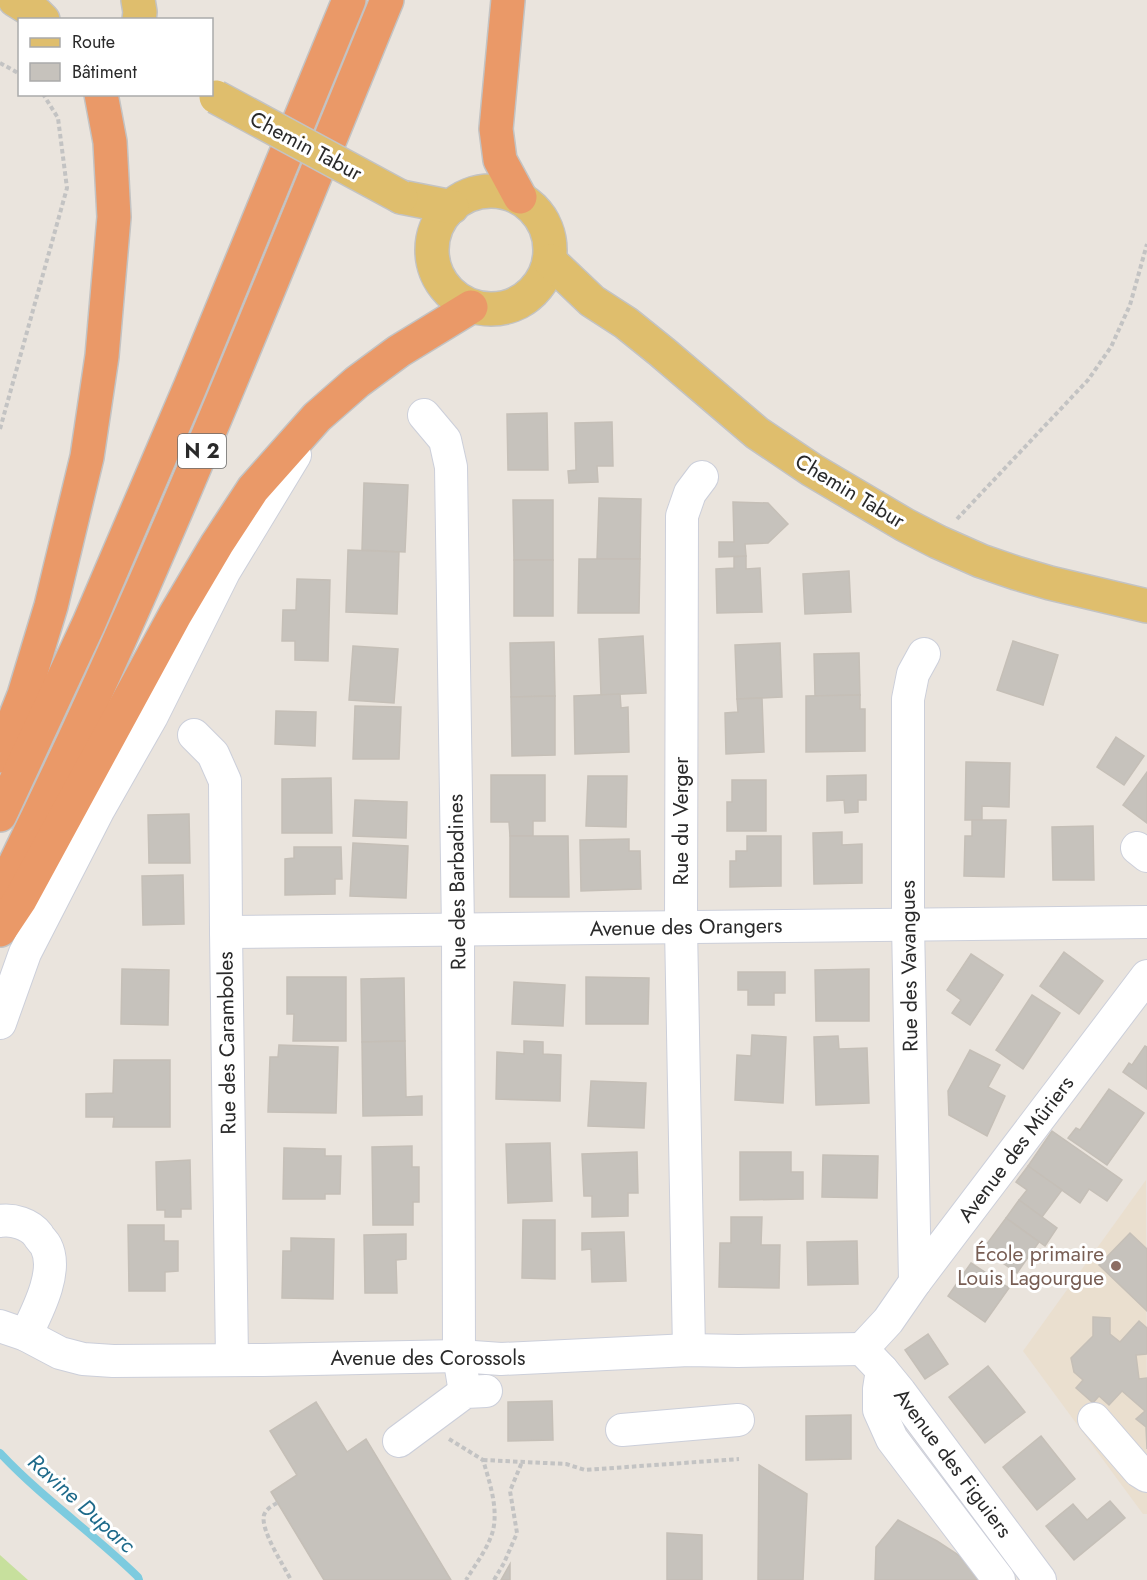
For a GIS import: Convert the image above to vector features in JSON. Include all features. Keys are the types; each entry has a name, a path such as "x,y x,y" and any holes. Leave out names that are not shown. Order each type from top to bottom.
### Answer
{"highway":[{"name":"N 2","path":"0,815 121,548 349,0"},
{"name":"N 2","path":"0,894 119,641 222,405 387,0"},
{"path":"508,0 496,129 500,160 520,197"},
{"path":"0,756 24,694 51,606 87,457 102,356 114,217 110,142 101,96"},
{"path":"0,930 20,900 176,615 217,544 253,489 317,417 357,382 399,351 471,307"}],"main road":[{"path":"15,0 41,18"},
{"path":"52,18 53,0"},
{"name":"Chemin Tabur","path":"214,96 443,219"},
{"path":"481,191 501,191 520,197 535,210 546,226 551,245 543,274 528,298 510,307 491,310 471,307 454,297 441,283 434,265 432,246 443,219 463,198 481,191"},
{"name":"Chemin Tabur","path":"543,274 626,323 757,433 812,470 905,525 981,561 1016,573 1147,606"}],"street":[{"name":"Rue des Barbadines","path":"411,1432 476,1391 459,1356 458,929 451,467 445,440 424,415"},
{"path":"0,1023 25,953 99,809 152,716 224,572 317,417"},
{"name":"Rue du Verger","path":"689,1350 681,927 682,516 690,493 702,477"},
{"name":"Rue des Vavangues","path":"915,1282 908,924 908,699 913,674 924,654"},
{"name":"Rue des Caramboles","path":"194,735 213,754 225,781 232,1360"},
{"name":"Avenue des Orangers","path":"226,932 1147,922"},
{"name":"Avenue des Mûriers","path":"872,1359 888,1321 915,1282 1147,976"},
{"path":"0,1221 15,1222 33,1229 47,1248 50,1271 43,1299 13,1330"},
{"name":"Avenue des Corossols","path":"13,1330 60,1353 83,1359 232,1360 459,1356 501,1359 689,1350 872,1359"},
{"path":"872,1359 879,1389 879,1410 892,1439 999,1580"},
{"name":"Avenue des Figuiers","path":"872,1359 900,1392 1040,1580"},
{"path":"1094,1419 1139,1471 1147,1476"},
{"path":"622,1430 738,1420"}],"path":[{"path":"0,63 18,73"},
{"path":"0,429 67,188 58,118 44,96"},
{"path":"938,542 1088,380 1111,347 1130,305 1147,244"},
{"path":"411,1432 483,1460 566,1464 585,1470 739,1459"},
{"path":"466,1580 484,1551 494,1526 493,1497 483,1460"},
{"path":"494,1580 517,1533 510,1491 522,1462"},
{"path":"277,1503 268,1508 263,1521 265,1531 291,1580"}],"shaded area":[{"name":"École primaire Louis Lagourgue","path":"1146,1180 1147,1514 1143,1514 1023,1351"}],"green space":[{"path":"0,1555 28,1580 0,1580"}],"building":[{"path":"547,413 548,470 508,470 507,414"},
{"path":"612,422 613,466 597,466 598,482 569,483 568,471 576,470 575,423"},
{"path":"364,483 408,485 405,552 362,550"},
{"path":"599,498 641,499 640,559 597,559"},
{"path":"513,500 553,500 553,560 514,560"},
{"path":"733,502 768,503 788,524 768,543 745,544 746,556 719,557 719,542 734,542"},
{"path":"348,550 399,552 397,614 346,612"},
{"path":"746,556 746,569 760,568 762,612 717,613 716,569 734,568 734,557"},
{"path":"579,559 640,559 639,613 578,613"},
{"path":"514,560 553,560 553,616 514,616"},
{"path":"849,571 851,612 805,614 803,574"},
{"path":"297,579 330,580 328,661 295,660 295,641 282,641 283,610 296,610"},
{"path":"643,636 646,693 601,695 599,639"},
{"path":"1013,641 1058,655 1043,705 997,690"},
{"path":"554,642 555,696 511,697 510,643"},
{"path":"780,643 782,697 737,699 735,645"},
{"path":"353,646 398,649 394,703 349,700"},
{"path":"859,653 860,695 815,696 814,654"},
{"path":"620,694 621,708 628,707 629,752 575,754 574,696"},
{"path":"860,695 860,709 865,709 865,751 806,752 806,696"},
{"path":"555,696 555,755 512,756 511,697"},
{"path":"762,698 764,752 726,754 725,713 738,712 737,699"},
{"path":"355,706 401,707 399,759 353,759"},
{"path":"276,711 316,712 315,746 275,744"},
{"path":"1116,737 1144,756 1124,785 1097,767"},
{"path":"966,762 1010,763 1009,807 982,806 982,820 965,820"},
{"path":"1147,772 1147,823 1123,805"},
{"path":"491,775 545,775 545,821 533,821 533,836 510,836 509,822 491,822"},
{"path":"866,775 866,800 858,800 858,812 845,813 844,800 827,801 827,776"},
{"path":"588,776 627,776 626,827 586,826"},
{"path":"331,778 332,833 282,833 282,779"},
{"path":"732,780 766,780 766,831 727,831 727,802 732,802"},
{"path":"355,800 407,802 406,838 353,836"},
{"path":"189,814 190,863 149,863 148,815"},
{"path":"972,820 1006,820 1004,877 964,876 965,836 972,836"},
{"path":"1093,826 1094,880 1053,880 1052,827"},
{"path":"842,832 842,845 862,844 862,883 814,884 813,833"},
{"path":"510,836 568,836 569,897 510,897"},
{"path":"747,836 781,836 781,886 730,887 730,861 736,861 736,851 747,851"},
{"path":"629,839 629,851 640,851 641,889 581,891 580,840"},
{"path":"353,843 408,846 406,898 350,896"},
{"path":"294,847 341,847 342,879 335,879 335,894 285,895 285,859 294,858"},
{"path":"183,875 184,924 143,925 142,876"},
{"path":"1064,952 1103,981 1079,1014 1040,986"},
{"path":"971,954 1003,975 970,1025 952,1013 961,1000 947,990"},
{"path":"122,969 169,970 168,1025 121,1024"},
{"path":"869,969 869,1021 816,1021 815,970"},
{"path":"738,972 785,972 785,993 774,993 774,1005 748,1005 748,990 738,990"},
{"path":"287,977 346,977 346,1041 293,1041 294,1014 287,1014"},
{"path":"586,977 649,978 648,1024 586,1024"},
{"path":"404,978 405,1041 362,1042 361,979"},
{"path":"514,982 565,985 563,1026 512,1024"},
{"path":"1032,995 1060,1013 1023,1069 996,1050"},
{"path":"752,1035 786,1037 783,1103 735,1100 737,1055 751,1056"},
{"path":"838,1036 839,1049 867,1048 869,1103 816,1105 814,1037"},
{"path":"405,1041 406,1097 422,1096 422,1115 363,1116 362,1042"},
{"path":"524,1041 543,1042 543,1054 561,1055 560,1101 496,1099 497,1052 524,1054"},
{"path":"279,1045 338,1047 336,1113 268,1112 270,1057 278,1057"},
{"path":"1145,1046 1147,1047 1147,1089 1123,1072 1129,1063 1132,1065"},
{"path":"970,1050 1000,1065 988,1087 1005,1096 987,1136 949,1115 948,1091"},
{"path":"114,1060 170,1060 170,1127 113,1127 114,1117 86,1117 86,1094 113,1093"},
{"path":"591,1081 646,1083 644,1128 588,1126"},
{"path":"1109,1089 1144,1113 1107,1165 1068,1138 1076,1128 1080,1130"},
{"path":"1052,1131 1122,1180 1107,1201 1089,1189 1080,1203 1028,1166"},
{"path":"550,1143 552,1201 508,1203 506,1144"},
{"path":"412,1146 412,1167 419,1167 419,1202 413,1202 413,1225 373,1225 372,1147"},
{"path":"284,1148 325,1149 325,1156 341,1156 340,1194 325,1194 325,1199 283,1199"},
{"path":"637,1152 638,1193 628,1193 628,1216 592,1217 592,1196 584,1196 582,1154"},
{"path":"740,1152 791,1152 791,1172 803,1172 803,1199 740,1200"},
{"path":"823,1155 878,1156 877,1198 822,1197"},
{"path":"190,1160 191,1209 181,1209 181,1217 165,1217 165,1210 157,1210 156,1162"},
{"path":"1028,1166 1062,1190 1042,1217 1019,1200 1027,1190 1016,1182"},
{"path":"1019,1200 1057,1228 1045,1246 1006,1218"},
{"path":"731,1217 762,1217 761,1245 780,1245 779,1288 719,1287 720,1243 731,1243"},
{"path":"1006,1218 1039,1242 1017,1273 983,1249"},
{"path":"523,1220 555,1220 555,1279 522,1278"},
{"path":"128,1225 164,1225 164,1241 178,1241 178,1271 165,1272 165,1291 129,1291"},
{"path":"624,1232 626,1281 592,1282 591,1249 582,1250 582,1233"},
{"path":"1130,1233 1147,1249 1147,1311 1099,1265"},
{"path":"406,1234 406,1259 396,1260 397,1293 365,1293 364,1235"},
{"path":"291,1238 334,1239 333,1299 282,1298 283,1251 291,1251"},
{"path":"857,1241 858,1284 808,1285 807,1242"},
{"path":"971,1263 1009,1288 985,1322 948,1296"},
{"path":"1093,1317 1110,1318 1110,1334 1120,1342 1139,1321 1147,1328 1147,1354 1136,1355 1139,1379 1147,1378 1147,1449 1146,1427 1136,1419 1145,1411 1122,1391 1109,1405 1099,1396 1093,1403 1076,1388 1083,1380 1074,1372 1071,1358 1093,1336"},
{"path":"928,1334 948,1364 925,1379 905,1350"},
{"path":"988,1366 1025,1412 985,1443 949,1397"},
{"path":"552,1401 553,1440 508,1441 508,1402"},
{"path":"316,1402 347,1452 366,1439 451,1580 324,1580 271,1492 297,1475 270,1431"},
{"path":"851,1415 851,1459 806,1460 806,1416"},
{"path":"1041,1436 1075,1479 1037,1510 1003,1467"},
{"path":"759,1465 807,1494 803,1580 758,1580"},
{"path":"1110,1501 1125,1518 1074,1560 1046,1526 1073,1504 1087,1520"},
{"path":"898,1520 960,1556 983,1580 875,1580 876,1547"},
{"path":"667,1533 702,1535 702,1580 667,1580"},
{"path":"510,1564 510,1580 501,1580"}],"waterway":[{"name":"Ravine Duparc","path":"0,1453 33,1485 121,1561 139,1580"}],"place":[{"name":"École primaire Louis Lagourgue","path":"1116,1266"}]}
